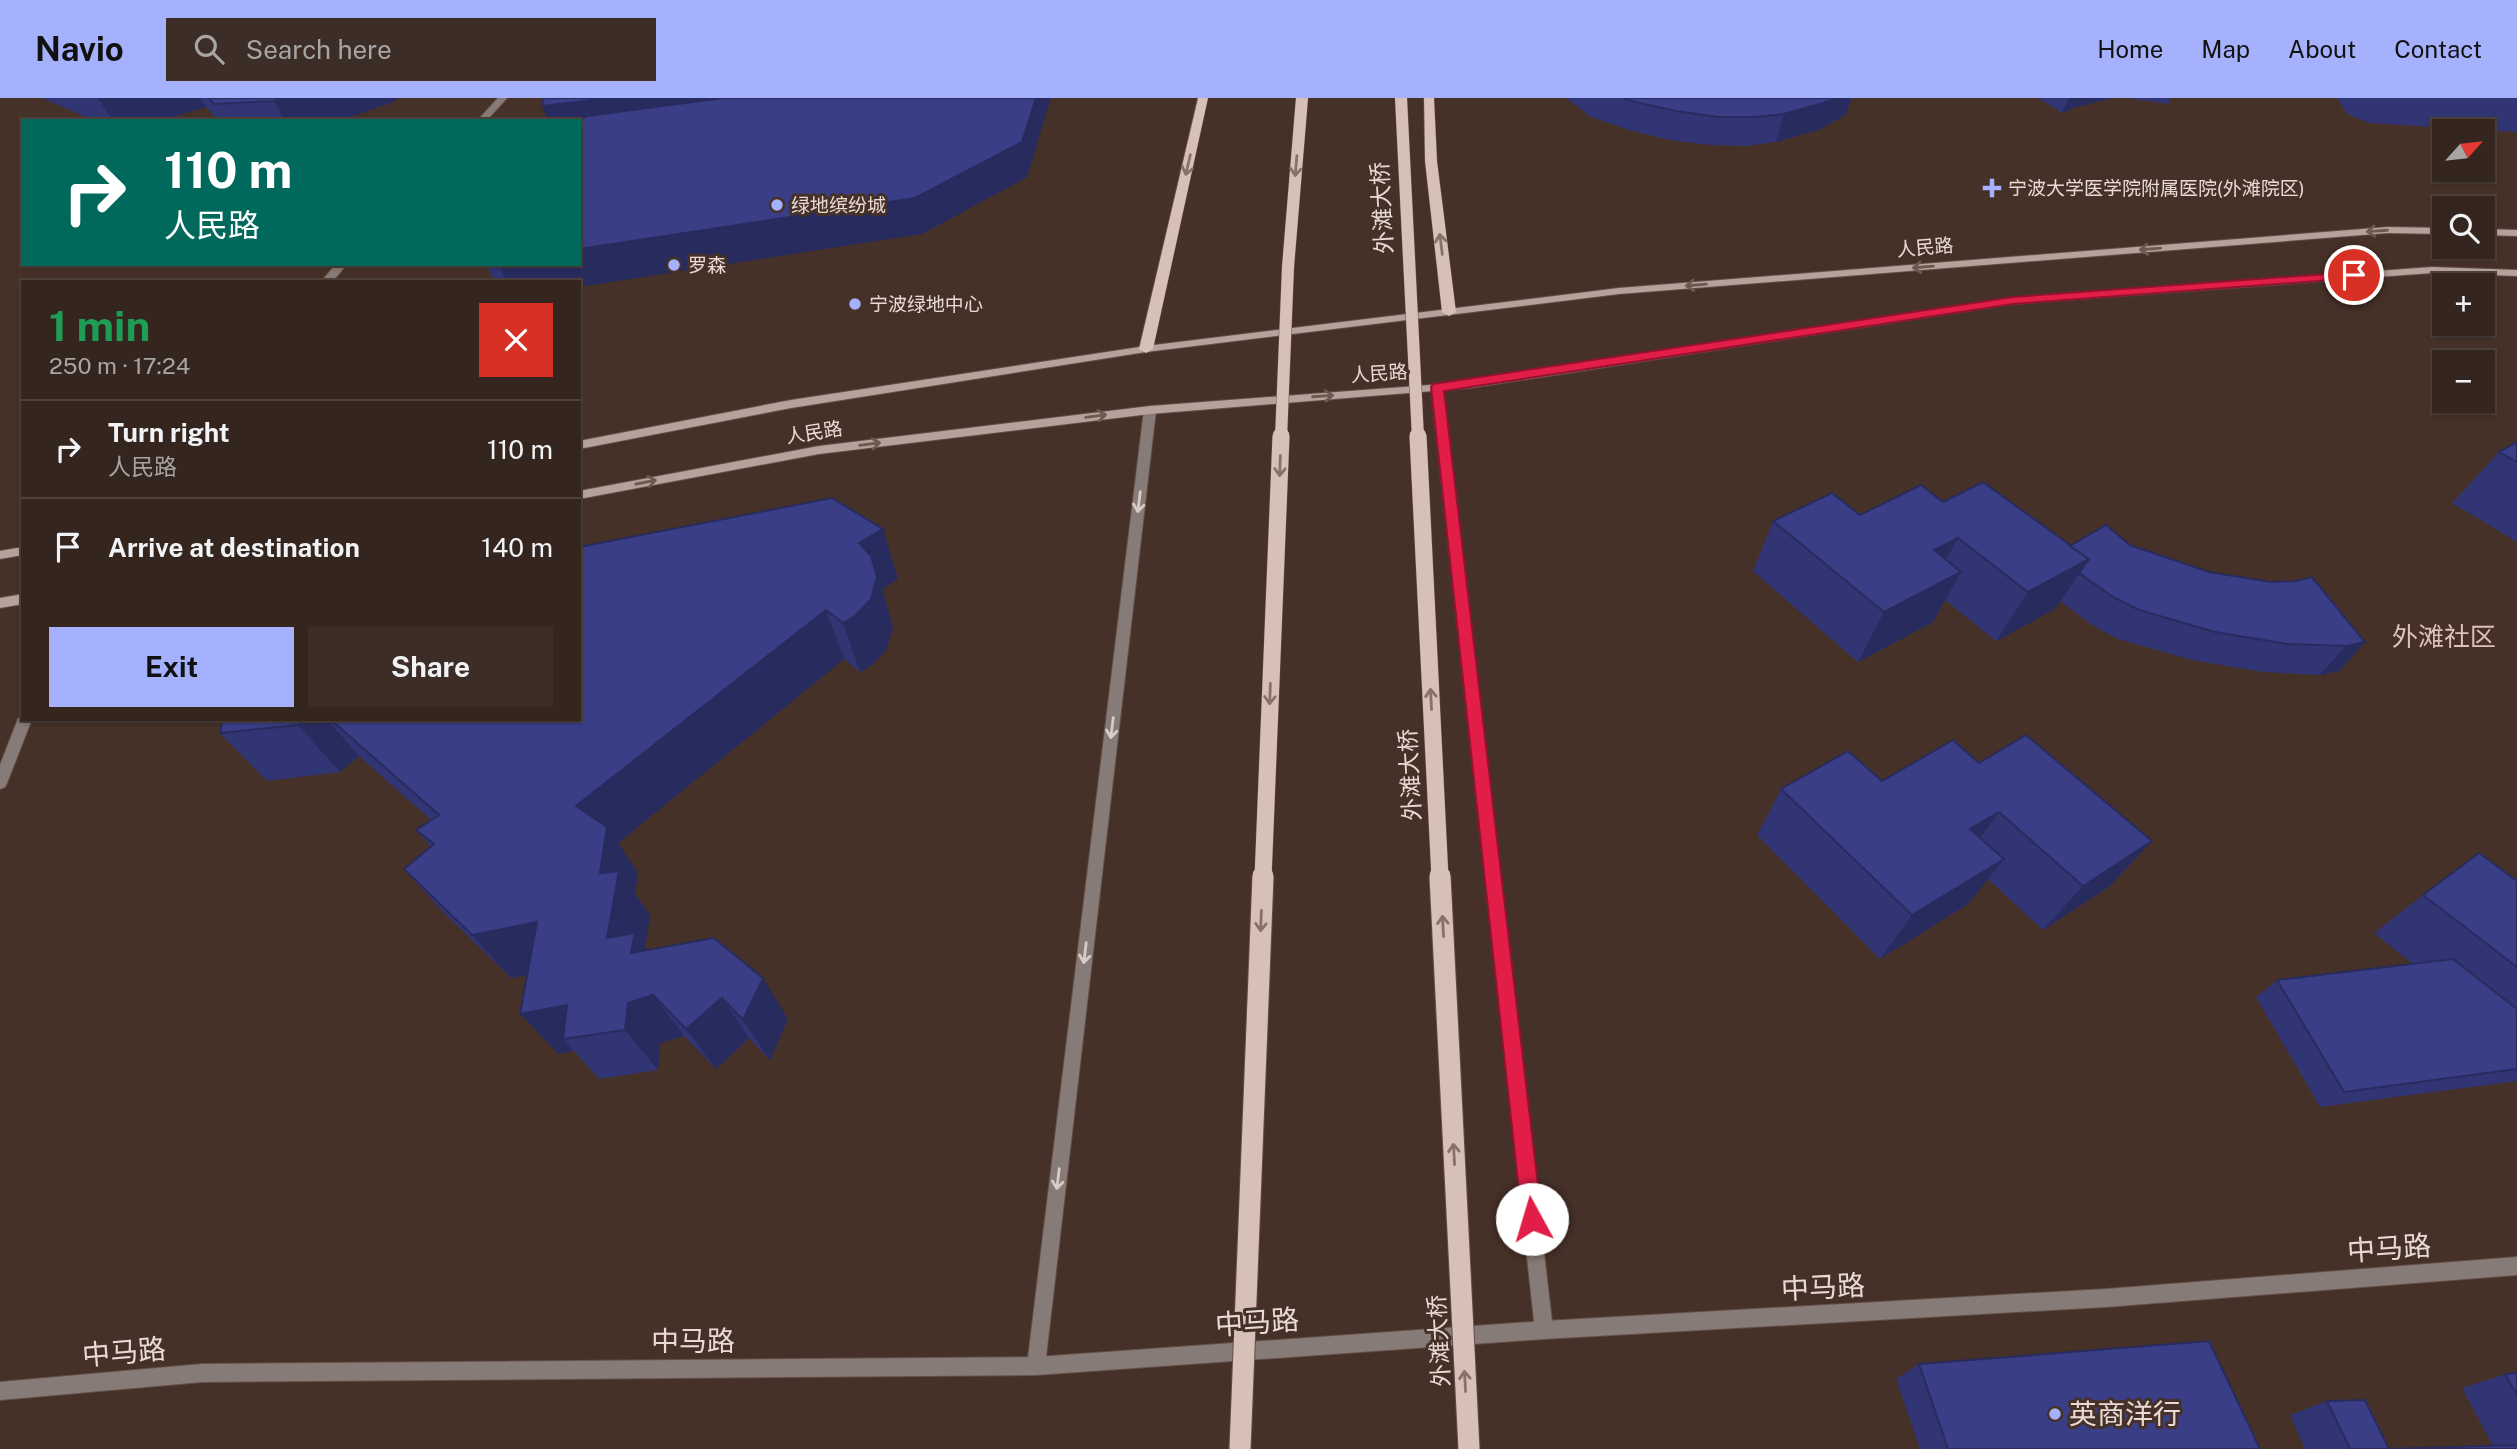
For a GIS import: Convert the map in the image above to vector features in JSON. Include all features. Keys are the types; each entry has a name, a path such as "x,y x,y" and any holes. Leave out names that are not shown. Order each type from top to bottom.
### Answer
{"main road":[{"path":"1146,349 1203,98"},
{"path":"1240,1449 1288,267 1302,98"},
{"name":"外滩大桥","path":"1401,98 1469,1449"},
{"path":"1429,98 1431,161 1448,312"},
{"name":"人民路","path":"581,445 791,404 1146,349 1646,289 2388,230 2432,231"},
{"path":"2495,232 2517,233"},
{"name":"人民路","path":"581,495 819,450 1150,410 1470,385 2013,301 2432,270 2517,273"},
{"path":"0,555 21,551"},
{"path":"0,603 21,599"}],"street":[{"path":"483,119 503,98"},
{"path":"328,280 340,266"},
{"path":"1437,387 1544,1330"},
{"path":"1036,1366 1150,410"},
{"path":"0,783 24,721"},
{"name":"中马路","path":"0,1391 202,1373 1036,1366 1544,1330 2106,1298 2517,1266"}],"building":[{"path":"209,98 285,98 214,104"},
{"path":"543,98 610,98 542,106"},
{"name":"绿地缤纷城","path":"723,98 1036,98 1022,142 915,198 581,249 581,120 587,116"},
{"path":"1623,98 1835,98 1784,114 1718,117 1676,111"},
{"path":"2517,442 2517,462 2499,452"},
{"path":"1983,482 2089,559 2028,592 1958,538 1934,550 1961,572 1884,612 1773,521 1832,493 1860,515 1921,485 1943,502"},
{"path":"832,498 883,529 859,543 871,556 877,577 871,599 855,616 843,623 826,610 576,806 607,827 600,873 619,871 607,938 635,933 631,953 714,938 763,978 743,1020 722,998 686,1029 653,995 628,1003 625,1030 563,1039 567,1005 520,1014 537,922 472,935 404,869 434,844 416,830 439,815 332,721 581,721 581,547"},
{"path":"2106,525 2130,545 2209,572 2271,582 2312,577 2365,642 2346,646 2288,644 2215,632 2139,610 2113,597 2079,573 2089,559 2070,546"},
{"path":"223,721 302,721 298,725 220,733"},
{"path":"2026,735 2152,841 2083,886 1999,812 1970,829 2004,859 1912,915 1781,789 1848,751 1882,781 1953,740 1979,763"},
{"path":"2479,853 2517,881 2517,967 2423,895"},
{"path":"2453,959 2517,1009 2517,1069 2344,1092 2277,980"},
{"name":"英商洋行","path":"2209,1341 2260,1449 1948,1449 1919,1364"},
{"path":"2517,1373 2517,1395 2505,1374"},
{"path":"2365,1400 2389,1449 2350,1449 2327,1401"},
{"path":"2517,1445 2517,1449 2389,1449"}],"place":[{"name":"宁波大学医学院附属医院(外滩院区)","path":"1992,188"},
{"name":"绿地缤纷城","path":"777,205"},
{"name":"罗森","path":"674,265"},
{"name":"宁波绿地中心","path":"855,304"},
{"name":"英商洋行","path":"2055,1414"}],"district":[{"name":"外滩社区","path":"2444,637"}],"route":[{"path":"1532,1219 1437,387 1470,385 2013,301 2354,275"}]}
